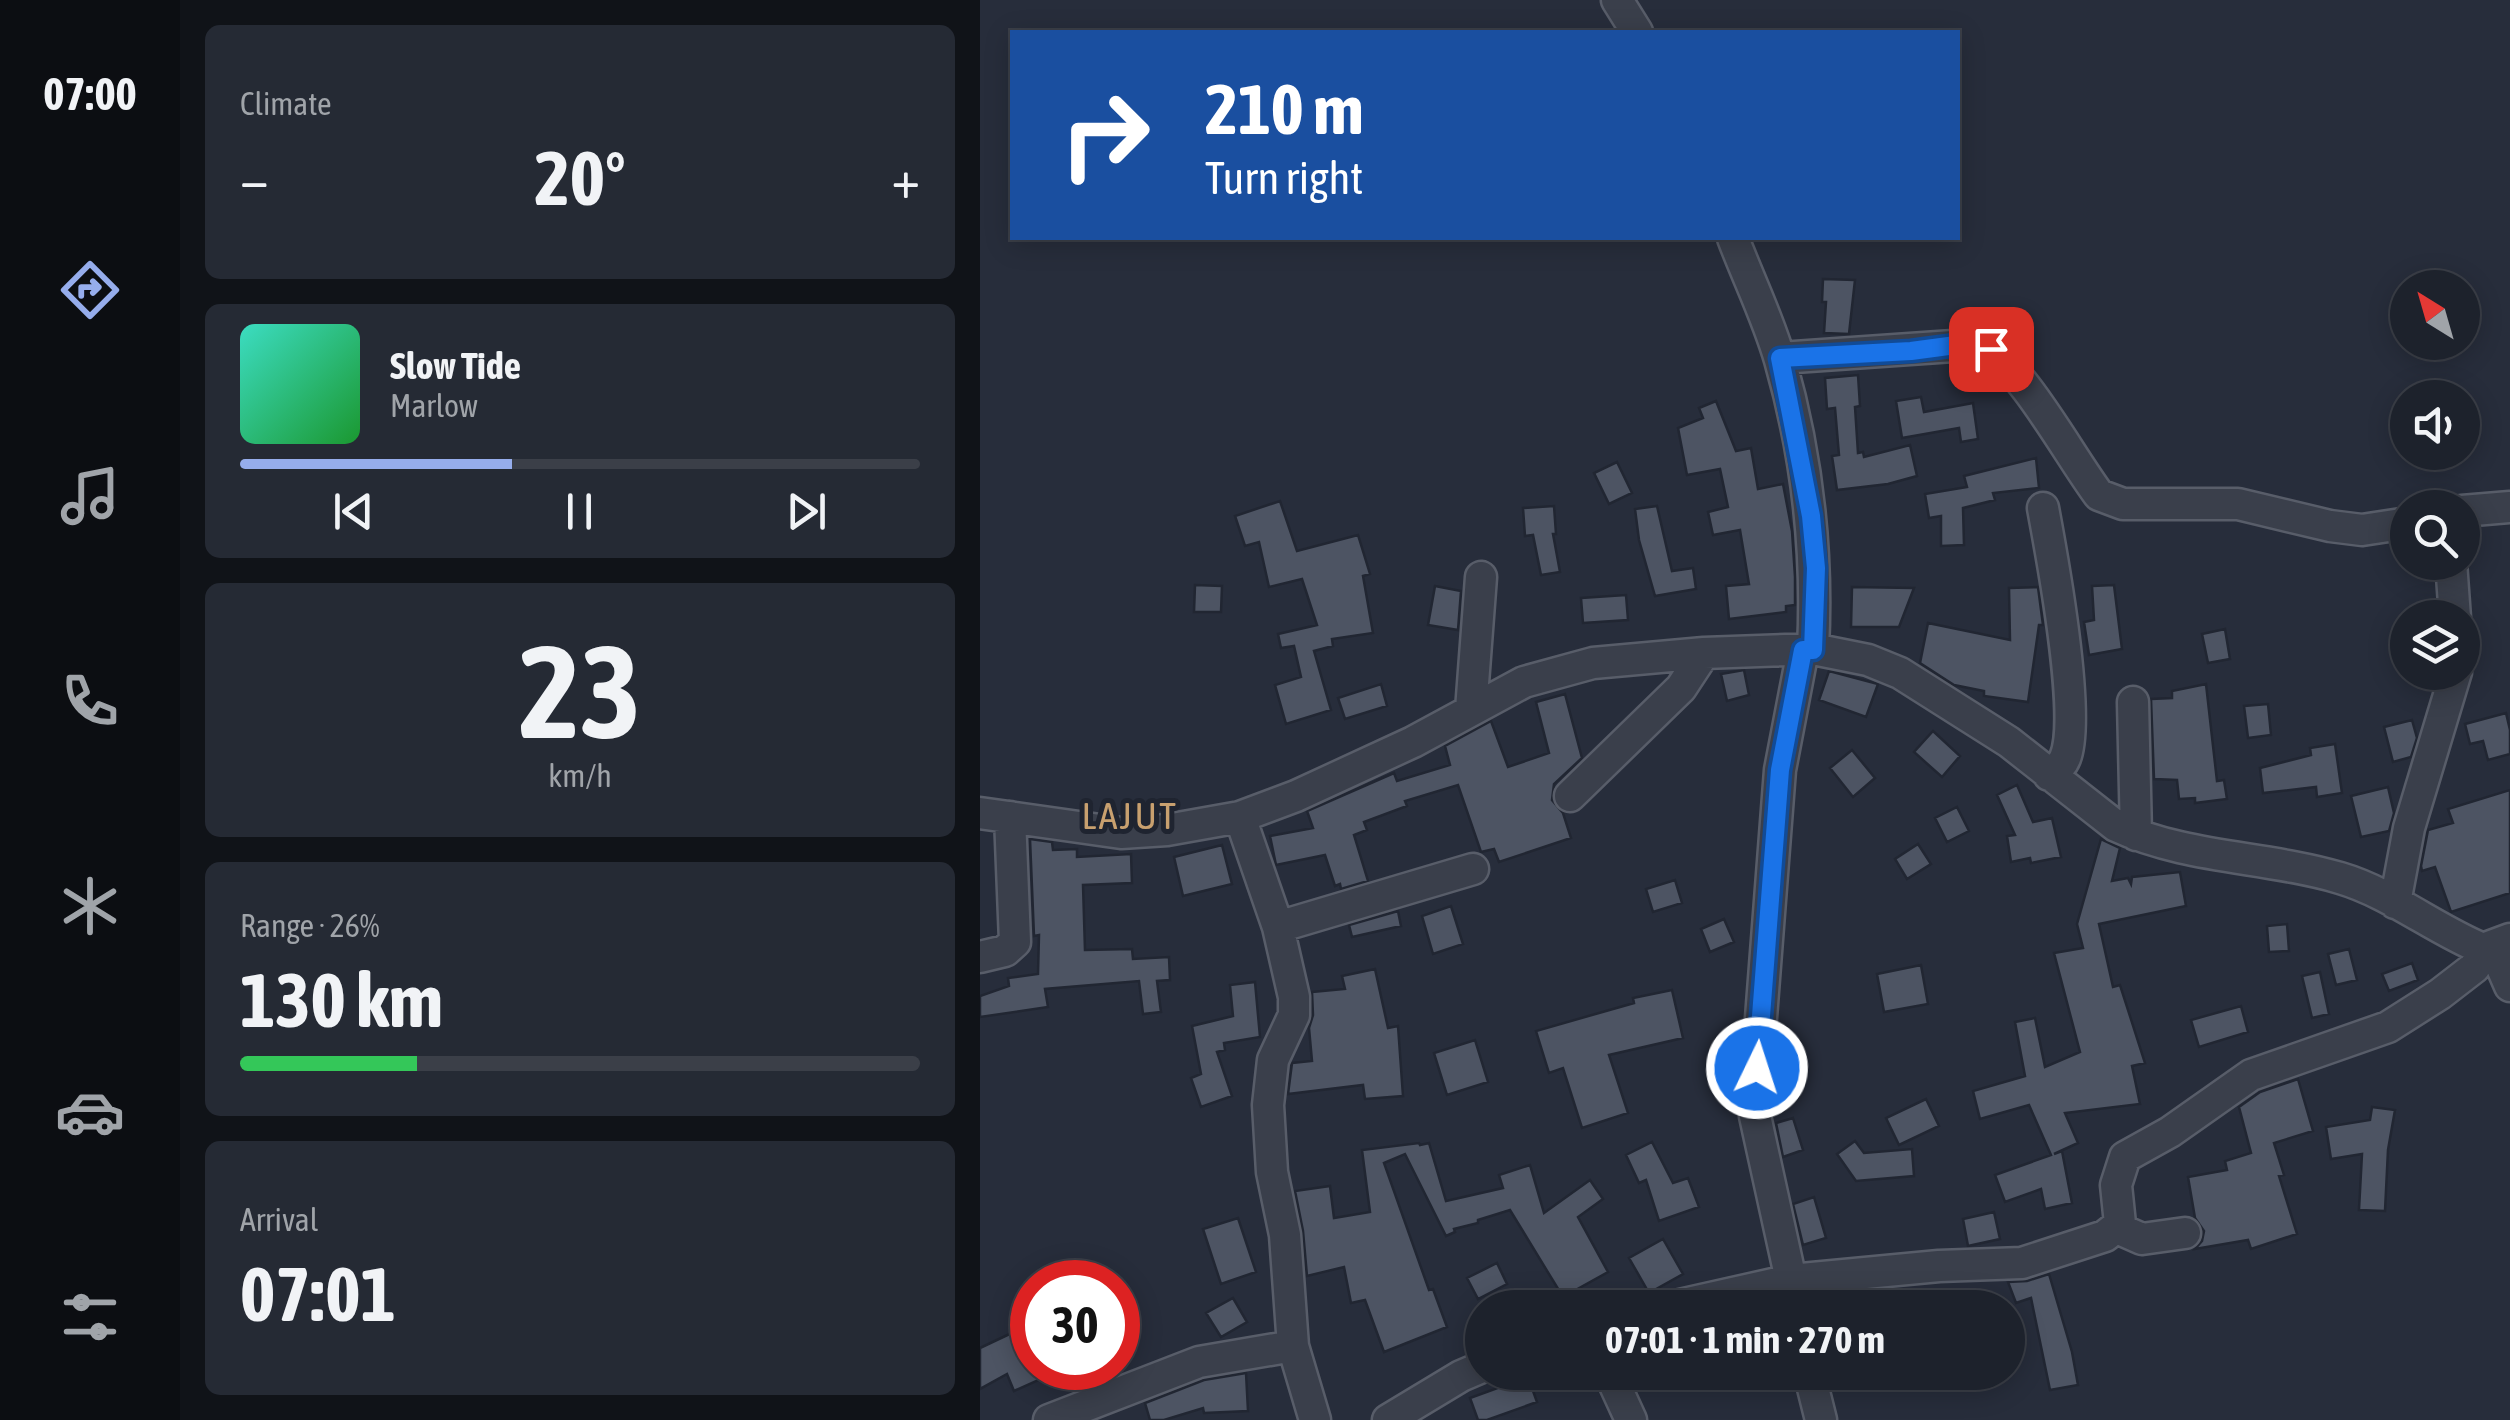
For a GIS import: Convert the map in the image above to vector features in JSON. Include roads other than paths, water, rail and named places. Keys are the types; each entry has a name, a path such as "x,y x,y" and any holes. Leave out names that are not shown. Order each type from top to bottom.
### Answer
{"street":[{"path":"1617,0 1635,30"},
{"path":"1733,240 1780,358 1811,516 1816,568 1808,650 1780,770 1755,1096 1755,1116 1793,1290"},
{"path":"1780,358 1982,344 2004,361 2100,495 2112,501 2184,506 2238,504 2330,526 2362,530 2390,526"},
{"path":"2480,510 2510,507"},
{"path":"2042,508 2056,578 2069,705 2066,756 2048,774"},
{"path":"1472,710 1481,577"},
{"path":"980,957 1005,951 1015,942 995,815 1121,833 1167,830 1240,816 1296,796 1413,742 1524,682 1593,663 1704,653 1808,650 1868,660 1900,673 2008,742 2116,826 2136,835 2188,849 2337,877 2366,887 2438,928 2496,945"},
{"path":"1570,796 1681,688 1704,653"},
{"path":"2395,903 2410,828 2451,690"},
{"path":"2134,702 2136,835"},
{"path":"1240,816 1278,927 1295,1006 1274,1060 1268,1105 1272,1172 1285,1235 1293,1346 1315,1420"},
{"path":"1278,927 1472,869"},
{"path":"1815,1290 1939,1266 2022,1262 2071,1250 2106,1236 2117,1228 2117,1175 2125,1158 2170,1132 2251,1075 2388,1027 2467,973 2496,945"},
{"path":"2496,945 2510,986"},
{"path":"2117,1228 2142,1240 2184,1233"},
{"path":"1049,1420 1199,1362 1293,1346"},
{"path":"1388,1420 1465,1376"},
{"path":"1617,1390 1631,1420"},
{"path":"1813,1390 1820,1420"}],"district":[{"name":"LAJUT","path":"1130,816"}]}
